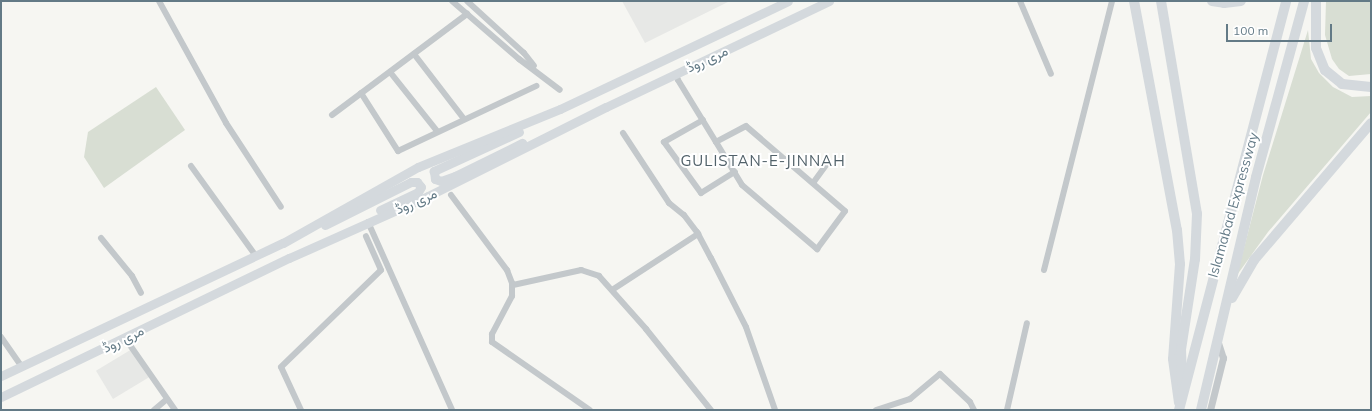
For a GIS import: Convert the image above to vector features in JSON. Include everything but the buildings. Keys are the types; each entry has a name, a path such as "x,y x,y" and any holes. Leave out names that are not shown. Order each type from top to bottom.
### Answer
{"highway":[{"path":"1134,1 1177,230 1180,264 1173,359 1179,409"},
{"path":"1161,1 1197,214 1195,259 1181,349 1182,397"},
{"path":"1212,1 1224,3 1241,1"},
{"name":"Islamabad Expressway","path":"1179,409 1261,104 1286,1"},
{"name":"Islamabad Expressway","path":"1201,410 1256,177 1304,1"},
{"path":"1316,1 1316,48 1325,70 1342,84 1371,87"},
{"path":"1225,309 1254,260 1371,123"}],"main road":[{"name":"مری روڈ","path":"1,397 289,258 428,196 606,106 829,1"},
{"name":"مری روڈ","path":"1,376 283,243 418,167 560,109 785,2"},
{"path":"560,109 499,142 434,171 435,179 441,181 455,176 495,154 606,106"},
{"path":"283,243 353,213 411,182 417,182 421,187 418,192 345,226 289,258"}],"street":[{"path":"158,1 226,123 281,207"},
{"path":"452,1 519,59 560,90"},
{"path":"466,1 524,53 538,72"},
{"path":"1020,1 1051,74"},
{"path":"1044,270 1112,1"},
{"path":"332,114 467,14"},
{"path":"414,54 464,118"},
{"path":"390,72 437,131"},
{"path":"676,74 716,142 735,172 742,185 816,248 846,211 746,126 716,142"},
{"path":"361,93 398,151 464,118 536,86"},
{"path":"703,120 664,142 701,193 735,172"},
{"path":"623,133 669,203 684,215 698,234 746,327 775,410"},
{"path":"813,183 828,162"},
{"path":"191,166 256,256"},
{"path":"451,195 507,270 513,285 512,296 492,334 492,342 590,410"},
{"path":"368,222 452,410"},
{"path":"612,290 698,234"},
{"path":"300,410 281,367 381,270 366,236"},
{"path":"101,238 132,276 141,293"},
{"path":"513,285 581,270 599,276 711,410"},
{"path":"1007,410 1027,323"},
{"path":"1,338 21,366"},
{"path":"125,338 175,410"},
{"path":"1210,410 1223,358 1218,343"},
{"path":"876,410 895,402 910,399 940,374 970,402 974,410"},
{"path":"154,410 166,399"},
{"path":"895,402 897,410"}],"shaded area":[{"path":"622,1 730,1 645,43"},
{"path":"1326,1 1371,1 1371,74 1349,76 1339,69 1332,59 1325,35"},
{"path":"1308,30 1311,59 1319,73 1333,87 1352,97 1371,96 1371,112 1268,232 1237,275 1263,175"},
{"path":"156,87 185,130 104,188 84,157 88,132"},
{"path":"132,349 149,377 113,399 96,371"}],"district":[{"name":"GULISTAN-E-JINNAH","path":"763,161"}]}
